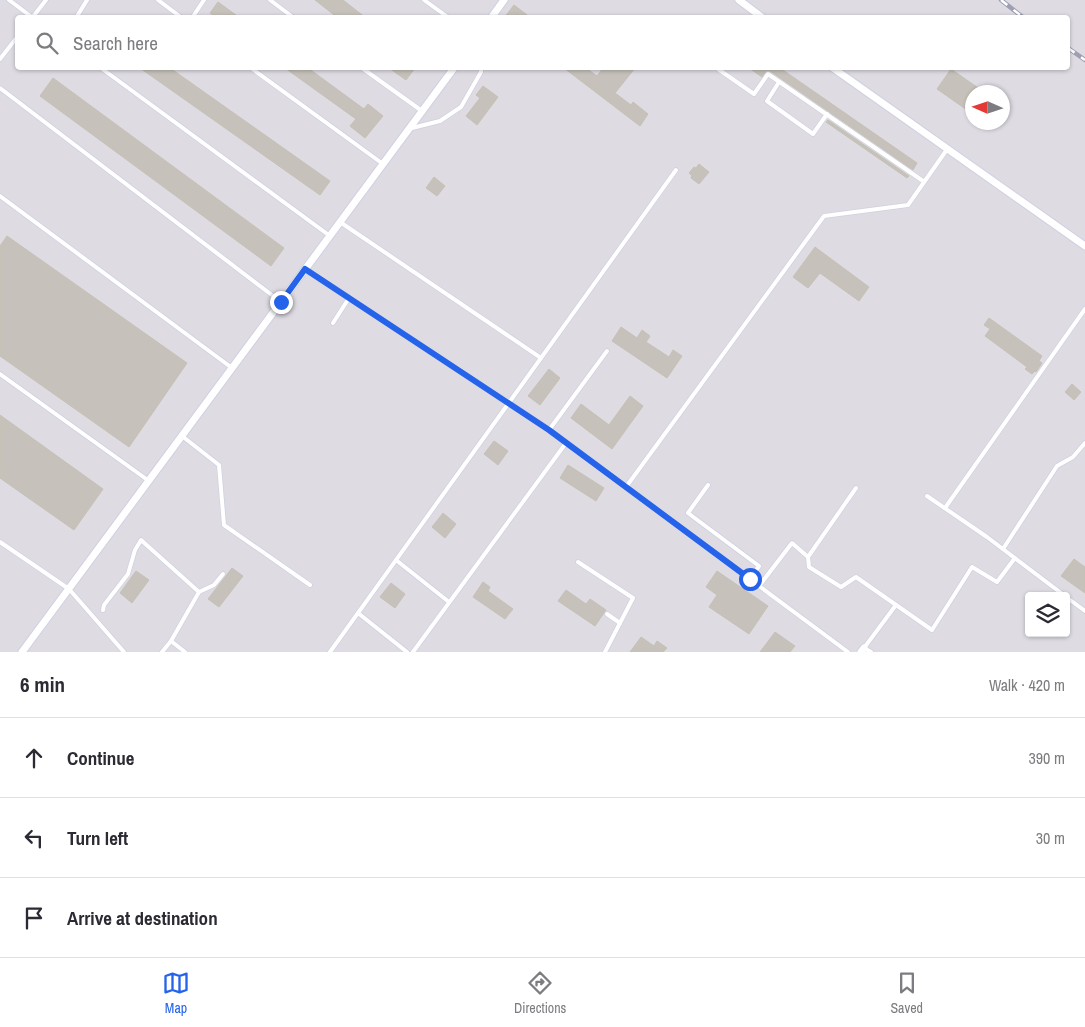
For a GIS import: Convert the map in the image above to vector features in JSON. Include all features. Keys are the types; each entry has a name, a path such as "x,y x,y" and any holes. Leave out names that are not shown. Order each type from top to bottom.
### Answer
{"street":[{"path":"493,15 504,0"},
{"path":"739,0 759,15"},
{"path":"22,652 453,70"},
{"path":"835,70 849,83 948,148 1085,246"}],"lane":[{"path":"9,0 29,15"},
{"path":"34,15 46,0"},
{"path":"78,15 87,0"},
{"path":"158,0 178,15"},
{"path":"194,15 204,0"},
{"path":"270,0 290,15"},
{"path":"424,0 444,15"},
{"path":"0,59 15,40"},
{"path":"104,70 330,236"},
{"path":"253,70 383,164"},
{"path":"365,70 422,111"},
{"path":"409,128 440,121 461,107 480,70"},
{"path":"719,70 754,94 768,74 923,181"},
{"path":"779,82 767,101 813,134 827,114"},
{"path":"0,88 281,302"},
{"path":"626,487 824,216 908,204 948,148"},
{"path":"330,652 676,170"},
{"path":"0,196 232,368"},
{"path":"340,222 541,358"},
{"path":"305,269 549,430 848,652"},
{"path":"334,323 349,298"},
{"path":"945,508 1085,309"},
{"path":"549,430 607,351"},
{"path":"0,374 149,481"},
{"path":"182,436 219,466 224,525 310,585"},
{"path":"413,652 566,443"},
{"path":"1003,549 1057,466 1073,457 1085,443"},
{"path":"708,485 688,513 759,566 750,579"},
{"path":"856,488 808,557 809,567 841,587 856,577 932,630 972,567 997,582 1015,558"},
{"path":"927,496 1061,592"},
{"path":"103,610 104,605 128,574 135,550 141,540 199,592"},
{"path":"0,542 69,589 124,652"},
{"path":"759,586 792,543 808,557"},
{"path":"396,560 449,602"},
{"path":"578,562 633,598 605,652"},
{"path":"162,652 171,641 199,592 214,585 223,574"},
{"path":"1070,599 1085,611"},
{"path":"865,650 896,605"},
{"path":"358,613 407,652"},
{"path":"607,614 620,623"},
{"path":"171,641 186,652"}],"shaded area":[{"path":"0,0 1085,0 1085,652 0,652"}],"building":[{"path":"315,0 343,0 362,15 334,15"},
{"path":"218,2 236,15 213,15 210,13"},
{"path":"514,5 527,15 506,15"},
{"path":"143,70 173,70 330,181 320,195"},
{"path":"288,70 311,70 364,109 368,104 383,116 365,138 350,126 356,119"},
{"path":"392,70 414,70 406,80"},
{"path":"567,70 589,70 597,76 602,70 633,70 615,93 631,105 633,102 648,114 640,126"},
{"path":"752,70 783,70 917,163 913,170 770,71 766,71 762,77"},
{"path":"950,70 974,85 965,85 965,109 937,89"},
{"path":"53,78 284,248 271,266 40,96"},
{"path":"483,86 498,97 477,125 466,116 480,98 476,95"},
{"path":"828,120 909,176 907,178 826,122"},
{"path":"699,164 709,172 699,184 691,178 692,176 689,173"},
{"path":"434,177 445,186 437,196 426,188"},
{"path":"7,236 187,363 129,447 0,356 0,246"},
{"path":"815,247 869,287 859,301 820,273 808,288 793,277"},
{"path":"989,318 1042,356 1039,361 1042,363 1036,372 1032,374 1025,369 1027,367 985,336 990,329 984,325"},
{"path":"621,327 637,338 642,330 650,336 646,342 669,357 673,350 682,356 667,378 612,341"},
{"path":"549,369 560,378 540,405 528,396"},
{"path":"1072,384 1081,392 1074,400 1065,392"},
{"path":"630,396 643,406 612,449 571,418 581,404 609,425"},
{"path":"0,415 103,489 74,530 0,478"},
{"path":"494,441 508,451 498,465 484,454"},
{"path":"568,465 604,488 596,501 560,478"},
{"path":"443,513 456,524 445,538 432,527"},
{"path":"1074,559 1085,567 1085,593 1061,576"},
{"path":"232,568 243,576 219,607 208,599"},
{"path":"136,571 149,580 132,603 120,593"},
{"path":"717,571 768,606 749,634 709,607 717,595 706,587"},
{"path":"483,582 490,587 488,591 513,609 505,619 473,597"},
{"path":"391,583 405,594 395,608 380,597"},
{"path":"566,590 586,604 590,599 606,610 595,626 558,601"},
{"path":"775,632 795,646 790,652 760,652"},
{"path":"641,637 654,646 657,641 667,648 663,652 630,652"}],"railway":[{"path":"1001,0 1020,15"},
{"path":"1070,49 1085,60"}],"route":[{"path":"281,302 305,269 549,430 750,579"}]}
